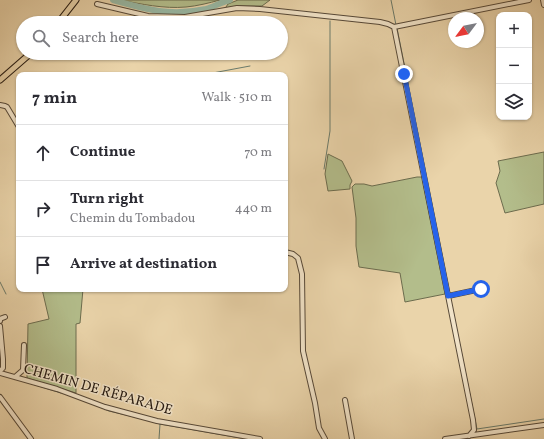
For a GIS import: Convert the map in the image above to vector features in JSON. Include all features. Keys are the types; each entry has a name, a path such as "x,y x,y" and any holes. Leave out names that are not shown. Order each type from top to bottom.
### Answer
{"main road":[{"path":"63,16 76,0"},
{"path":"0,80 23,60"}],"street":[{"path":"191,16 237,8 260,9 380,22 394,27 529,0"},
{"path":"543,0 544,5"},
{"path":"96,4 148,16"},
{"path":"394,27 473,420 474,430 469,436"},
{"path":"0,105 7,107 16,122"},
{"path":"288,253 293,254 298,258 302,274 303,350 315,402 319,428 325,439"},
{"path":"448,296 481,289"},
{"path":"0,321 0,319 5,317"},
{"path":"0,326 3,368 0,372"},
{"path":"15,377 23,370 24,345"},
{"name":"CHEMIN DE RÉPARADE","path":"0,372 57,389 105,407 157,421 260,439"},
{"path":"0,397 31,439"},
{"path":"345,400 352,439"},
{"path":"445,439 544,425"}],"green space":[{"path":"120,0 220,0 194,6 169,7 153,6"},
{"path":"238,0 270,0 262,6 226,7 228,4"},
{"path":"544,152 544,204 505,213 496,183 500,171 498,161"},
{"path":"328,154 342,161 352,181 350,189 328,191 325,174"},
{"path":"422,177 445,294 405,302 400,273 359,267 356,246 356,218 352,187 355,184 372,186"},
{"path":"43,292 83,292 80,323 76,324 76,393 27,378 28,324 49,319"}],"waterway":[{"path":"113,0 165,12 206,9 230,0"},
{"path":"391,0 396,25"},
{"path":"324,169 330,131 330,21"},
{"path":"397,28 450,294"},
{"path":"218,72 250,66"},
{"path":"0,282 6,294"},
{"path":"450,297 477,429 544,419"},
{"path":"32,384 61,393"},
{"path":"100,407 109,411 151,421"},
{"path":"156,423 160,424"},
{"path":"159,439 160,424 246,439"}],"route":[{"path":"404,74 448,296 481,289"}]}
